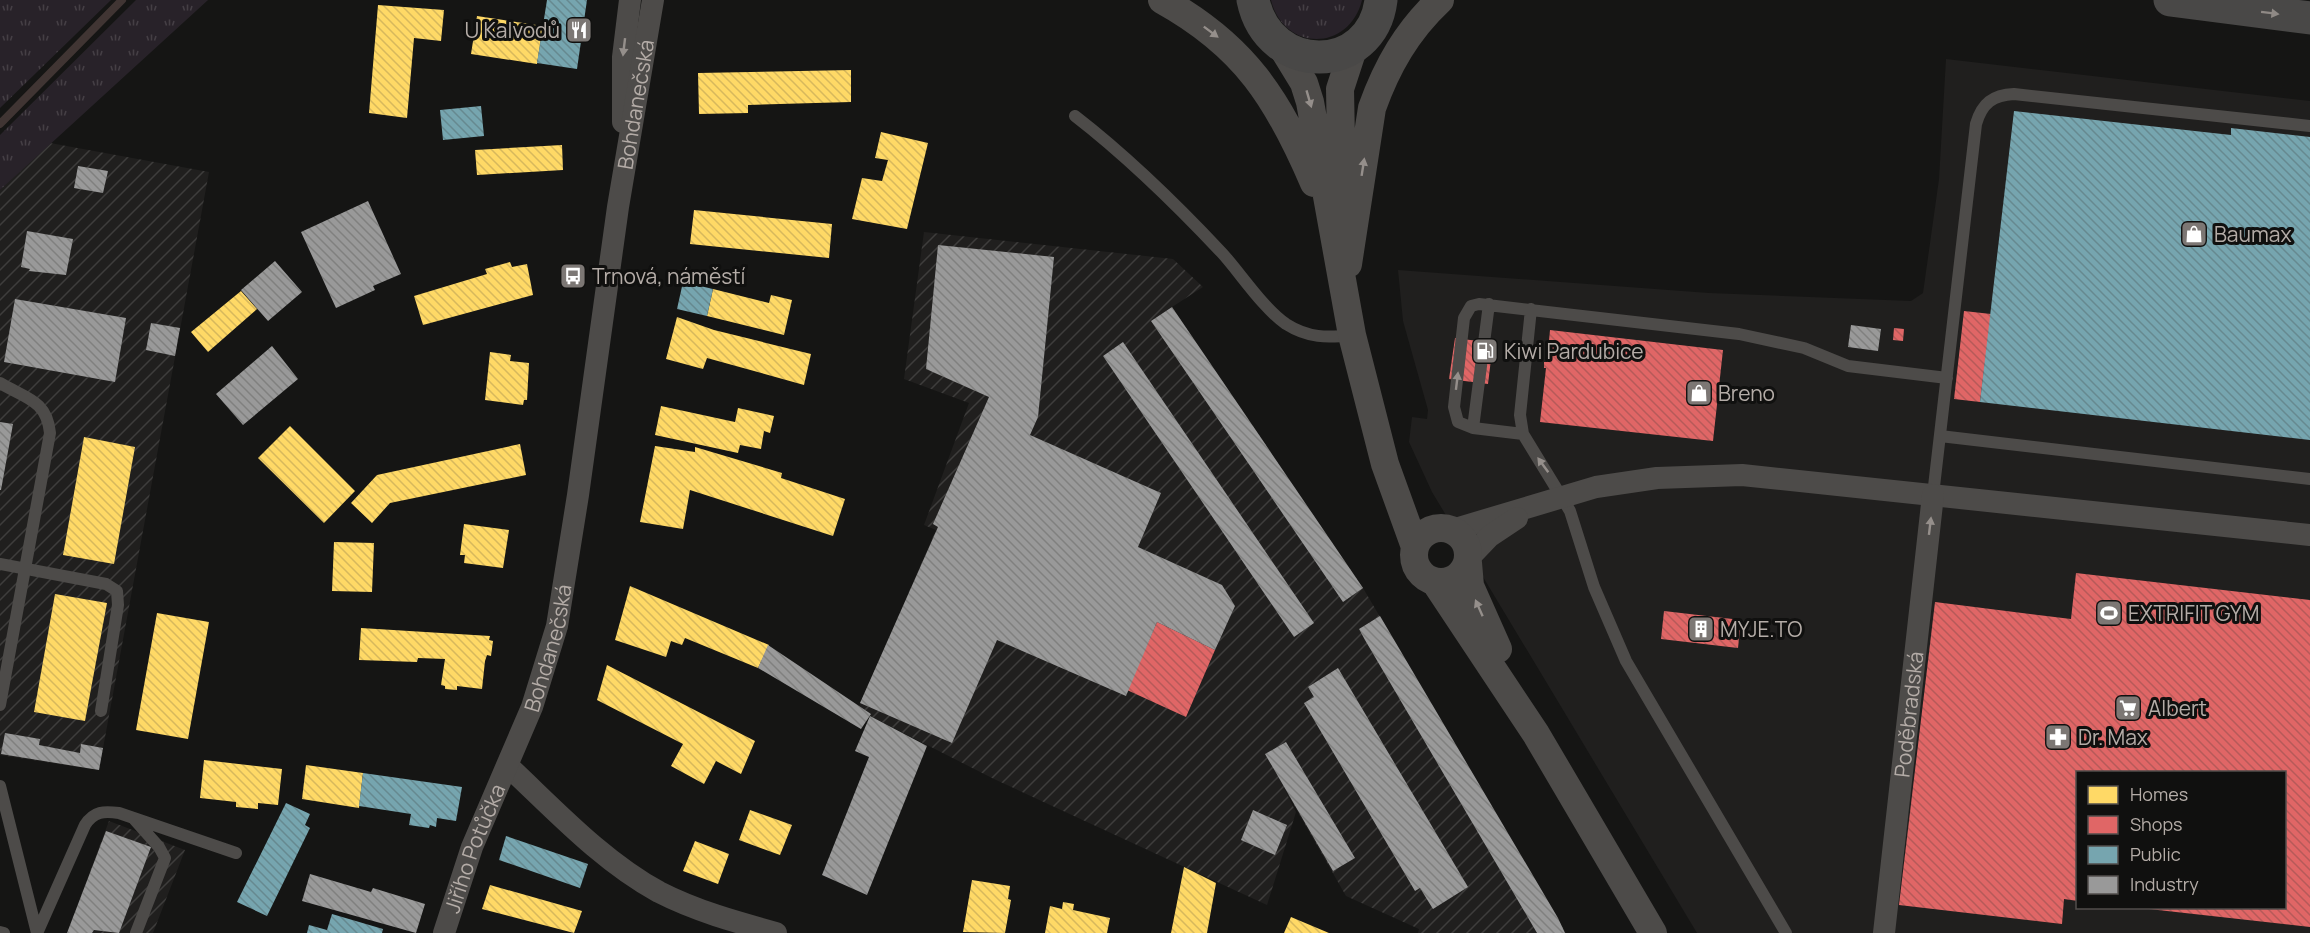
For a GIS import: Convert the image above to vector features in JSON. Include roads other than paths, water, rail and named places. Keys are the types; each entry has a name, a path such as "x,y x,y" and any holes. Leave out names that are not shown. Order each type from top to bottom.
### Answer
{"main road":[{"path":"1231,0 1266,25 1296,54 1326,57 1354,46 1370,29 1382,2"},
{"path":"2170,0 2310,18"}],"street":[{"name":"Bohdanečská","path":"618,207 623,133 622,73 630,0"},
{"name":"Bohdanečská","path":"508,766 532,707 556,626 578,495 618,207 653,0"},
{"path":"1162,0 1192,18 1238,54 1281,111 1316,187 1344,287"},
{"path":"1344,287 1375,100 1390,63 1403,42 1440,0"},
{"path":"1266,25 1304,83 1310,102 1352,335 1385,464 1415,547 1414,559 1418,570 1435,582 1536,734 1653,933"},
{"path":"1344,287 1339,96 1342,75 1354,46"},
{"path":"1376,426 1428,515 1465,541 1468,578 1477,606 1538,733 1570,792"},
{"path":"1415,547 1425,534 1623,482 1713,475 1777,478 2310,535"},
{"name":"Poděbradská","path":"1884,933 1933,495"},
{"path":"1435,582 1457,578 1468,561 1502,527 1534,508 1564,497"},
{"path":"508,766 577,831 638,879 707,913 776,933"},
{"name":"Jiřího Potůčka","path":"444,933 472,847 508,766"}],"lane":[{"path":"1933,495 1976,124 1979,114 1992,98 2014,94 2310,126"},
{"path":"1075,116 1119,150 1220,252 1285,323 1308,335 1320,337 1352,335"},
{"path":"1523,434 1473,428 1458,422 1454,415 1464,318 1471,306 1489,304 1739,334 1804,348 1848,366 1947,378"},
{"path":"1473,428 1489,304"},
{"path":"1531,309 1520,415 1523,434 1564,497 1606,616 1626,662 1786,933"},
{"path":"0,383 34,401 43,408 49,419 48,450 0,705"},
{"path":"1940,436 2310,479"},
{"path":"0,564 106,584 117,591 118,605 100,711"},
{"path":"0,786 37,932"},
{"path":"37,932 90,816 103,811 133,818 236,853"},
{"path":"133,818 159,847 165,858 136,933"}],"waterway":[{"path":"0,124 122,0"}],"place":[{"name":"U Kalvodů","path":"579,30"},
{"name":"Baumax","path":"2194,234"},
{"name":"Trnová, náměstí","path":"573,276"},
{"name":"Kiwi Pardubice","path":"1485,351"},
{"name":"Breno","path":"1699,393"},
{"name":"EXTRIFIT GYM","path":"2109,613"},
{"name":"MYJE.TO","path":"1701,629"},
{"name":"Albert","path":"2128,708"},
{"name":"Dr. Max","path":"2058,737"}]}
